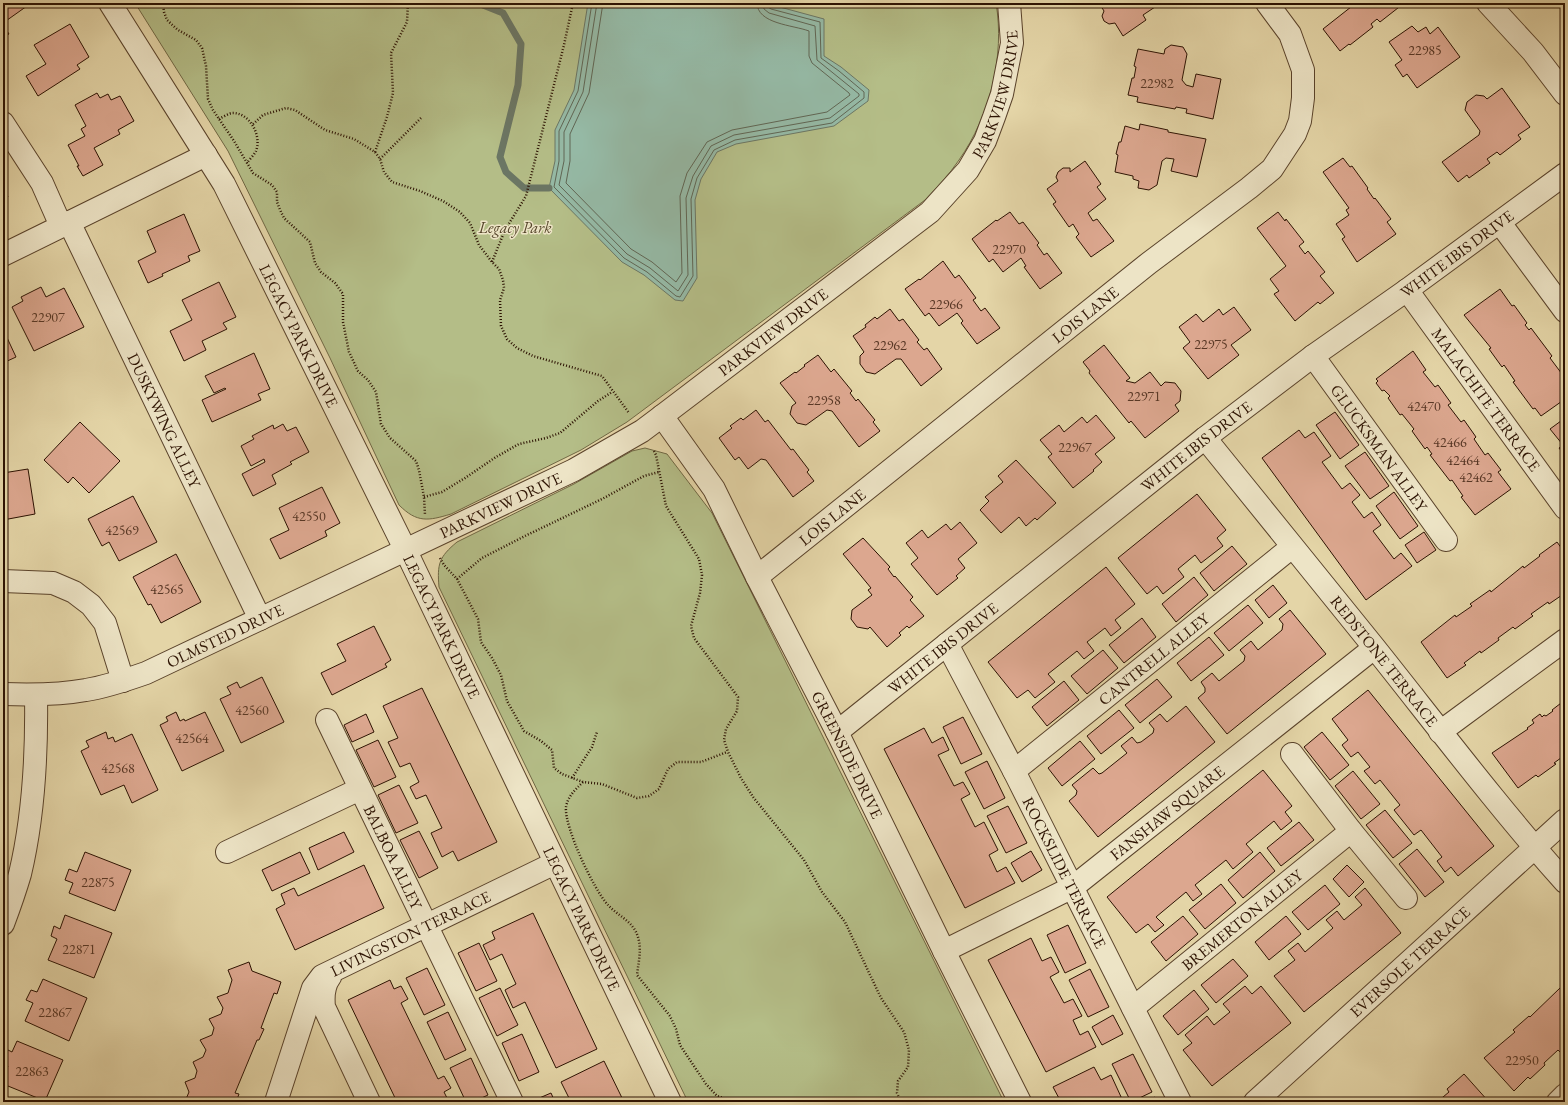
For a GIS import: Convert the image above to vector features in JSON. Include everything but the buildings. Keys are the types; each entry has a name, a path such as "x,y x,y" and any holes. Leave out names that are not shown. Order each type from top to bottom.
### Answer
{"street":[{"name":"LEGACY PARK DRIVE","path":"110,3 227,191 405,549 670,1102"},
{"name":"PARKVIEW DRIVE","path":"405,549 574,470 642,431 930,212 954,188 968,170 985,141 1002,94 1012,43 1009,3"},
{"name":"LOIS LANE","path":"757,577 1149,263 1272,169 1295,134 1300,121 1303,98 1303,70 1290,34 1267,3"},
{"path":"1498,6 1565,94"},
{"name":"DUSKYWING ALLEY","path":"3,123 42,183 65,224 260,619"},
{"path":"3,254 206,155"},
{"name":"WHITE IBIS DRIVE","path":"837,732 1205,438 1313,356 1407,290 1565,174"},
{"path":"1500,222 1565,311"},
{"name":"MALACHITE TERRACE","path":"1407,290 1565,508"},
{"name":"GLUCKSMAN ALLEY","path":"1313,356 1446,540"},
{"name":"GREENSIDE DRIVE","path":"662,416 714,489 757,577 837,732 1020,1102"},
{"name":"REDSTONE TERRACE","path":"1205,438 1440,732 1534,847 1565,882"},
{"name":"CANTRELL ALLEY","path":"1014,771 1292,547"},
{"name":"OLMSTED DRIVE","path":"3,694 36,695 86,690 123,681 146,673 405,549"},
{"path":"3,581 53,583 74,592 91,605 105,624 123,681"},
{"path":"1440,732 1565,640"},
{"name":"ROCKSLIDE TERRACE","path":"947,644 1014,771 1180,1102"},
{"name":"FANSHAW SQUARE","path":"944,951 1073,887 1374,648"},
{"path":"3,924 19,876 29,831 35,778 37,741 36,695"},
{"name":"BALBOA ALLEY","path":"327,720 394,862 426,924 512,1102"},
{"path":"1292,754 1350,831 1406,898"},
{"name":"BALBOA ALLEY","path":"227,852 360,789"},
{"name":"EVERSOLE TERRACE","path":"1255,1102 1565,820"},
{"name":"BREMERTON ALLEY","path":"1133,1008 1350,831"},
{"name":"LIVINGSTON TERRACE","path":"276,1102 313,988 322,976 426,924 555,863"},
{"path":"335,970 327,980 323,994 324,1008 369,1102"},
{"path":"1558,1102 1565,1096"}],"path":[{"path":"163,3 167,20 178,30 196,40 202,48 206,66 208,99 218,118 234,140 253,173 272,185 277,192 277,202 284,218 310,242 315,263 321,272 335,283 343,294 343,322 349,352 358,371 368,380 376,392 381,424 390,438 416,461 420,470 424,497 424,514 431,538 444,565 457,578 478,619 481,642 501,675 508,701 524,731 552,750 554,768 562,774 583,782 602,784 637,798 649,796 659,789 668,769 677,762 701,762 728,752"},
{"path":"375,152 387,117 393,93 391,53 407,22 408,3"},
{"path":"492,262 505,230 526,196 530,184 573,3"},
{"path":"253,124 262,115 286,108 295,110 325,130 354,139 375,152 380,159 384,172 392,182 420,191 443,201 460,212 470,223 479,245 499,269 504,288 500,300 500,326 508,339 517,348 533,356 602,376 612,392 642,431 656,455 666,506 699,559 702,575 700,593 691,626 694,638 738,697 737,711 726,729 724,740 728,752 741,778 753,797 804,860 822,892 845,922 881,998 904,1032 909,1050 908,1067 898,1081 897,1093 901,1102"},
{"path":"218,118 233,113 244,116 253,124 257,137 256,150 246,163"},
{"path":"380,159 421,118"},
{"path":"424,497 442,492 466,478 496,456 519,444 546,438 560,433 598,401 612,392"},
{"path":"457,578 482,558 602,499 644,476 659,472"},
{"path":"572,778 592,748 596,732"},
{"path":"583,782 570,796 566,808 570,829 584,864 596,888 608,905 625,919 634,929 641,945 637,974 670,1016 676,1029 680,1045 691,1063 706,1084 718,1096 736,1102"}],"green space":[{"name":"Legacy Park","path":"135,3 996,3 998,44 992,85 987,105 979,124 970,143 955,165 943,181 925,200 627,422 581,450 451,514 436,518 423,519 411,515 399,505 330,358 228,151"},
{"path":"645,448 667,454 712,513 1004,1102 688,1102 439,587 438,579 440,562 446,552 457,542 574,484 632,451"}],"water":[{"path":"588,3 765,3 824,19 824,56 841,67 869,90 868,101 834,126 736,144 717,152 701,179 695,200 697,278 683,301 675,300 644,275 622,262 549,188 555,161 555,130 574,90"}],"waterway":[{"path":"478,3 503,13 521,44 518,85 500,157 506,172 524,188 549,188"}]}
